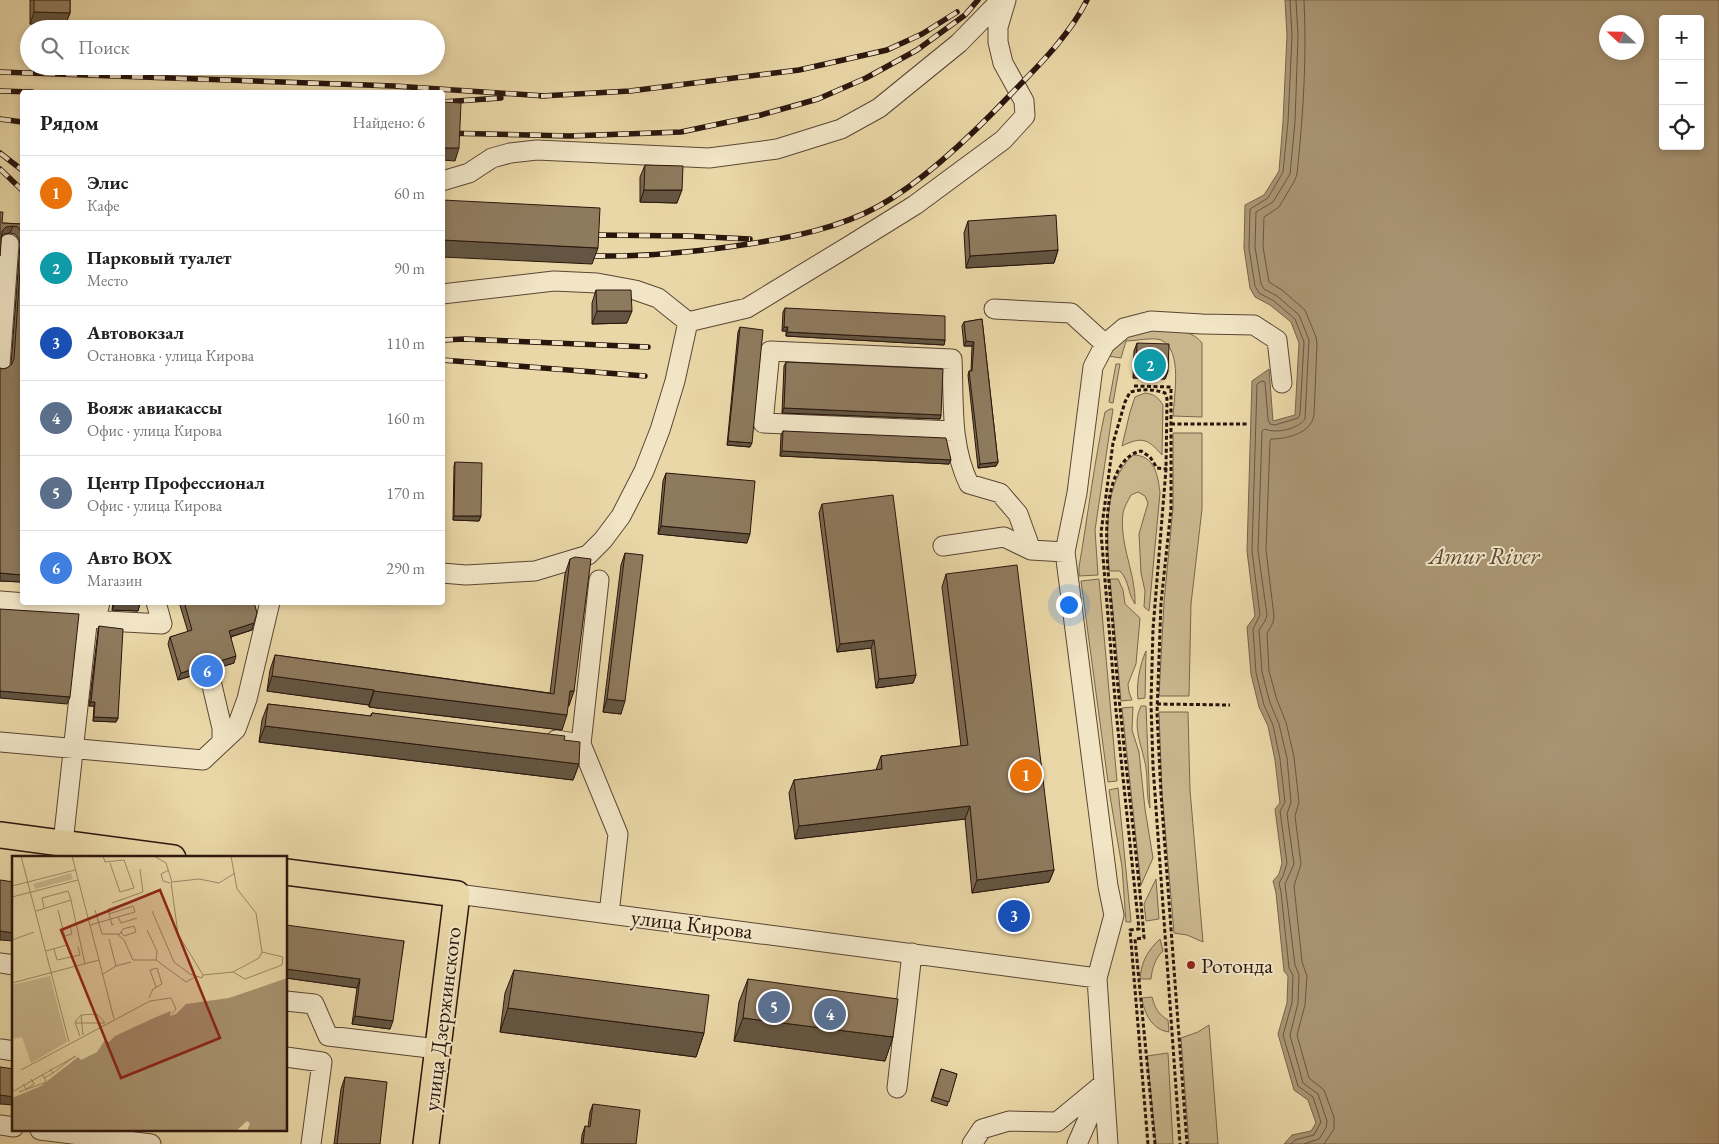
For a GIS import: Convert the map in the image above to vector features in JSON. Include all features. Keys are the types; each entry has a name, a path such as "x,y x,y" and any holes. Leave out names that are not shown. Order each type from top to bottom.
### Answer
{"main road":[{"path":"0,835 68,849 150,856"},
{"name":"улица Кирова","path":"288,872 457,894"},
{"name":"улица Дзержинского","path":"426,1144 457,894"}],"street":[{"path":"445,179 469,172 492,158 510,153 537,150 709,158 777,149 841,129 879,108 959,43 1001,0"},
{"path":"688,322 747,308 915,205 1003,140 1025,116 1024,101 1003,63 998,42 998,27 1006,0"},
{"path":"0,365 9,244"},
{"path":"445,294 554,280 598,283 635,290 658,298 688,322"},
{"path":"994,309 1071,313 1106,344"},
{"path":"1108,1144 1097,978 1114,915 1108,886 1066,552 1076,494 1093,367 1106,344 1124,328 1151,321 1254,325 1277,340 1282,383"},
{"path":"445,573 466,575 535,571 588,555 603,540 621,516 644,472 660,430 688,322"},
{"path":"954,431 764,423 770,351 952,359 954,431 961,466 969,484 1000,493 1018,514 1031,550"},
{"path":"943,546 1004,537 1031,550 1066,552"},
{"path":"599,580 582,744 618,834 609,914"},
{"path":"0,601 20,602"},
{"path":"56,605 94,609 108,621 162,624 157,605"},
{"path":"0,742 202,760 236,730 247,699 271,605"},
{"path":"68,849 73,749 94,609"},
{"path":"211,681 222,728 222,742"},
{"path":"543,739 582,744"},
{"name":"улица Кирова","path":"457,894 1097,978"},
{"path":"897,1088 912,953"},
{"path":"288,1001 314,1004 328,1036 438,1049"},
{"path":"288,1058 322,1062 311,1144"},
{"path":"972,1144 982,1129 1009,1121 1058,1122 1103,1084"},
{"path":"1077,1144 1103,1084"},
{"path":"75,1132 117,1135 151,1144"}],"path":[{"path":"1134,386 1171,387 1171,424 1154,629 1151,702 1153,766 1180,1144"},
{"path":"1148,1144 1130,930 1139,929 1116,711 1101,533 1113,442 1125,402 1130,392 1138,390 1165,393 1167,400 1168,469 1171,509 1162,602 1157,704 1160,785 1187,1144"},
{"path":"1171,424 1249,424"},
{"path":"1155,1144 1135,939 1144,938 1143,925 1133,823 1123,750 1108,571 1107,534 1109,500 1125,460 1131,455 1142,451 1150,456 1157,468 1168,469"},
{"path":"1157,704 1230,705"}],"shaded area":[{"path":"1140,329 1182,331 1196,337 1202,343 1202,417 1173,416 1175,363 1168,345 1161,340 1126,341 1121,358 1108,356 1123,337"},
{"path":"1116,364 1120,364 1113,403 1109,402"},
{"path":"1145,393 1156,396 1163,405 1162,455 1153,445 1140,440 1122,446 1135,397"},
{"path":"1113,409 1095,530 1098,575 1079,576 1101,431 1105,412"},
{"path":"1173,433 1202,433 1202,509 1191,604 1189,696 1159,696 1164,602 1173,508"},
{"path":"1133,455 1140,456 1151,463 1158,480 1160,493 1149,611 1144,607 1145,591 1141,573 1139,534 1148,503 1145,496 1138,492 1131,495 1125,506 1122,525 1135,593 1135,604 1120,571 1109,571 1108,525 1112,494 1116,479 1123,466"},
{"path":"1099,579 1117,781 1108,782 1081,581"},
{"path":"1110,579 1118,579 1123,590 1125,604 1140,618 1136,664 1128,684 1132,700 1121,701"},
{"path":"1146,651 1145,698 1138,699 1139,674"},
{"path":"1141,706 1146,706 1150,808 1146,768 1137,729 1138,714"},
{"path":"1133,707 1132,730 1139,752 1145,809 1153,858 1141,885 1122,708"},
{"path":"1159,712 1188,712 1190,790 1203,942 1187,935 1174,933 1162,793"},
{"path":"1118,788 1131,922 1126,922 1122,867 1109,790"},
{"path":"1156,879 1159,919 1146,921 1144,904"},
{"path":"1160,939 1163,951 1154,964 1151,979 1140,979 1146,957"},
{"path":"1152,997 1157,1010 1168,1020 1169,1032 1158,1028 1147,1015 1142,998"},
{"path":"1209,1025 1218,1144 1189,1144 1181,1038 1198,1032"},
{"path":"1168,1053 1173,1144 1156,1144 1147,1056"}],"water":[{"name":"Amur River","path":"1285,0 1719,0 1719,1144 1284,1144 1292,1135 1311,1131 1316,1123 1308,1100 1294,1090 1278,1034 1287,1003 1288,976 1284,971 1276,893 1273,881 1279,874 1282,863 1275,809 1280,803 1275,760 1268,726 1259,707 1251,674 1247,627 1255,616 1247,551 1252,381 1269,369 1273,421 1295,415 1299,343 1291,322 1270,305 1255,297 1250,288 1244,248 1245,205 1264,195 1279,171 1287,35"}],"building":[{"path":"34,0 70,0 70,13 34,12"},
{"path":"445,102 461,103 459,148 445,148"},
{"path":"645,165 683,166 682,190 644,190"},
{"path":"445,200 600,208 598,248 445,240"},
{"path":"0,212 3,212 2,223 20,224 20,230 18,227 13,226 6,227 2,231 0,256"},
{"path":"1056,215 1058,250 970,256 968,221"},
{"path":"20,271 20,575 0,573 0,368 7,368 14,359"},
{"path":"596,290 631,290 632,311 597,311"},
{"path":"785,308 945,316 945,340 787,332 788,327 784,327"},
{"path":"982,319 998,462 980,464 969,371 972,371 974,342 966,341 964,322"},
{"path":"740,327 763,330 752,443 728,441"},
{"path":"1137,343 1169,344 1168,371 1136,370"},
{"path":"786,362 943,369 941,415 784,408"},
{"path":"783,431 946,438 951,460 782,451"},
{"path":"455,462 482,463 481,516 454,516"},
{"path":"666,473 755,481 750,534 661,526"},
{"path":"893,495 916,675 879,679 874,640 840,644 822,504"},
{"path":"625,553 643,555 625,701 607,699"},
{"path":"575,557 591,559 574,691 570,691 567,715 374,691 272,676 275,655 554,694 570,559"},
{"path":"1017,565 1054,870 977,880 970,806 799,826 794,780 882,769 881,756 968,745 946,574"},
{"path":"185,605 255,605 257,613 254,623 229,631 236,656 181,673 170,637 192,630"},
{"path":"0,609 79,614 70,697 0,691"},
{"path":"99,626 123,629 118,718 94,717 95,702 91,702"},
{"path":"268,704 371,716 372,713 565,736 564,740 580,742 579,764 265,726"},
{"path":"0,880 12,882 12,933 0,931"},
{"path":"288,925 404,941 393,1021 355,1016 360,979 288,969"},
{"path":"514,970 709,995 704,1033 508,1008"},
{"path":"748,979 898,999 893,1037 743,1018"},
{"path":"0,1067 12,1069 12,1097 0,1095"},
{"path":"941,1069 957,1074 949,1102 933,1097"},
{"path":"345,1077 387,1082 380,1144 337,1144"},
{"path":"593,1104 640,1110 636,1144 583,1144 585,1126 590,1127"}],"railway":[{"path":"445,133 569,136 681,132 761,115 818,99 866,78 917,50 965,15 978,0"},
{"path":"594,256 634,256 672,253 766,241 832,226 864,214 914,183 982,124 1053,50 1080,13 1087,0"},
{"path":"541,96 630,91 799,70 887,50 922,34 957,12"},
{"path":"0,72 20,73"},
{"path":"84,75 394,86 546,96"},
{"path":"0,91 20,92"},
{"path":"445,102 501,98"},
{"path":"0,119 20,122"},
{"path":"0,153 20,168"},
{"path":"0,169 20,188"},
{"path":"595,235 750,239"},
{"path":"445,340 465,339 648,347"},
{"path":"445,360 645,376"}],"place":[{"name":"Парковый туалет","path":"1150,365"},
{"name":"Авто BOX","path":"207,671"},
{"name":"Элис","path":"1026,775"},
{"name":"Автовокзал","path":"1014,916"},
{"name":"Ротонда","path":"1191,965"},
{"name":"Центр Профессионал","path":"774,1007"},
{"name":"Вояж авиакассы","path":"830,1014"}]}
